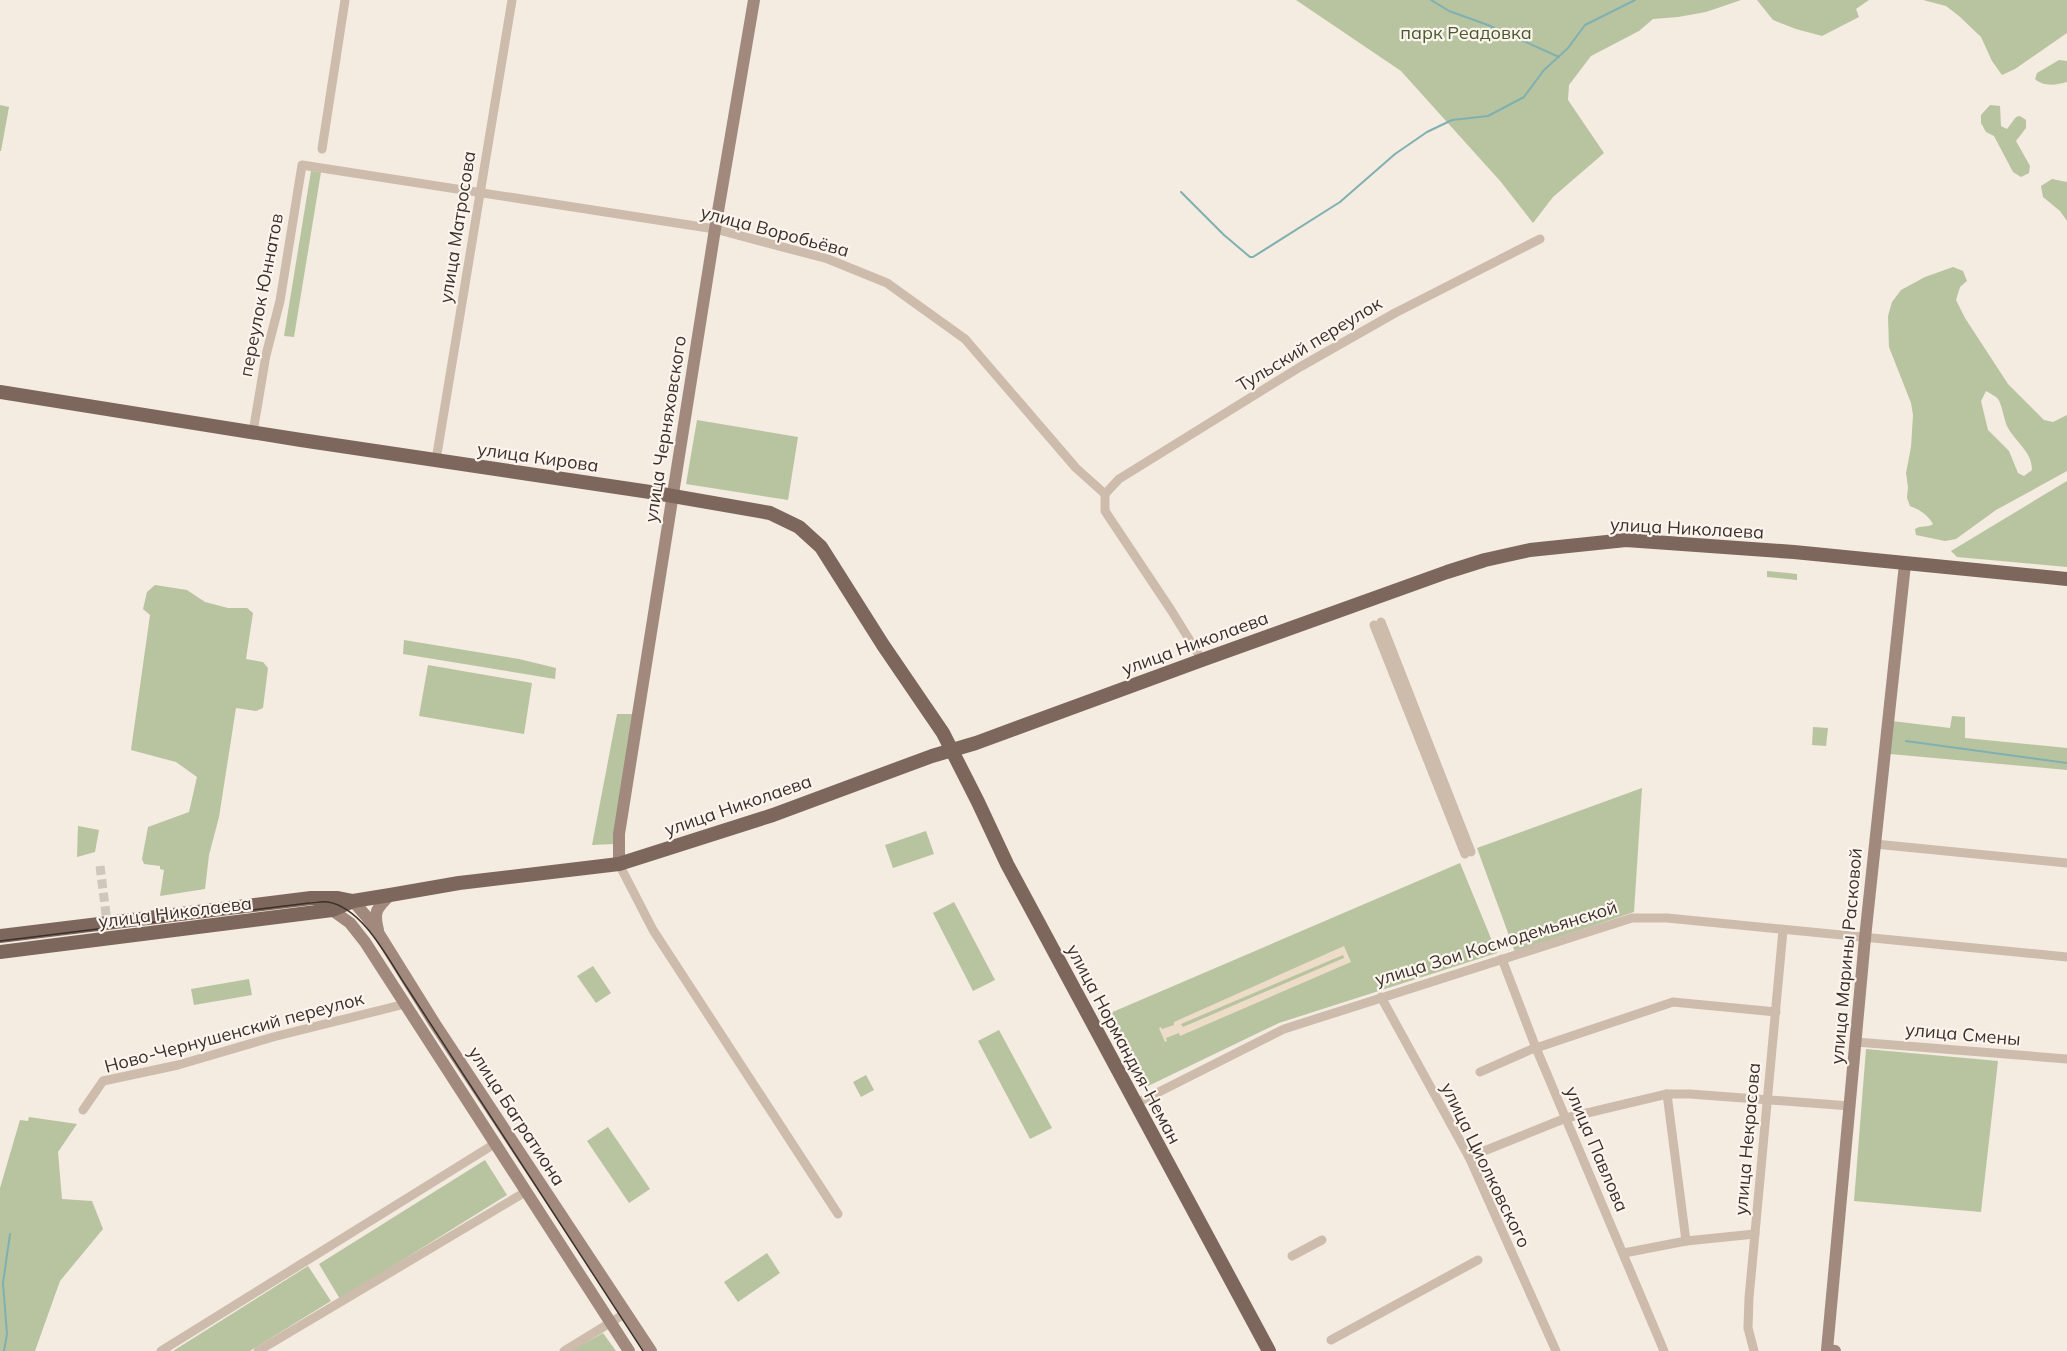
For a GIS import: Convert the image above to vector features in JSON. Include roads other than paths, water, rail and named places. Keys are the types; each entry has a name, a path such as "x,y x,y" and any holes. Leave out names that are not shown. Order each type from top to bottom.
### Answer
{"main road":[{"name":"улица Кирова","path":"0,392 770,513 799,527 821,547 953,750"},
{"name":"улица Николаева","path":"0,952 332,910 357,906 390,895 619,864 773,815 840,789 1470,565 1530,550 1626,540 1794,552 2067,579"},
{"name":"улица Нормандия-Неман","path":"953,750 1007,864 1269,1351"},
{"name":"улица Николаева","path":"0,936 311,898 338,898 357,906"}],"street":[{"path":"322,148 345,0"},
{"name":"улица Матросова","path":"436,460 512,0"},
{"name":"улица Черняховского","path":"619,864 619,834 715,229 754,0"},
{"name":"улица Воробьёва","path":"302,165 715,229 828,259 886,283 965,339 1076,468 1105,494"},
{"name":"переулок Юннатов","path":"253,432 266,356 280,301 302,165"},
{"name":"Тульский переулок","path":"1105,494 1119,479 1300,367 1395,313 1540,239"},
{"path":"1105,494 1105,511 1202,660"},
{"name":"улица Марины Расковой","path":"1827,1351 1865,938 1905,564"},
{"path":"1378,623 1468,853"},
{"path":"1875,844 2067,863"},
{"path":"619,864 653,930 838,1214"},
{"path":"379,934 375,914 390,895"},
{"path":"350,922 357,906"},
{"name":"улица Багратиона","path":"357,906 379,934 435,1024 651,1351"},
{"name":"улица Багратиона","path":"332,910 350,922 365,942 629,1351"},
{"name":"улица Зои Космодемьянской","path":"1135,1104 1284,1029 1632,918 1667,918 2067,957"},
{"path":"94,940 107,922"},
{"name":"улица Некрасова","path":"1754,1351 1748,1328 1749,1298 1783,930"},
{"name":"улица Павлова","path":"1502,959 1536,1048 1664,1351"},
{"name":"улица Циолковского","path":"1380,997 1469,1157 1556,1351"},
{"path":"1480,1072 1536,1048 1672,1002 1776,1012"},
{"name":"Ново-Чернушенский переулок","path":"83,1110 103,1081 178,1065 273,1037 405,1004"},
{"name":"улица Смены","path":"1856,1042 2067,1059"},
{"path":"1469,1157 1566,1118 1667,1094 1850,1106"},
{"path":"1667,1094 1686,1241"},
{"path":"161,1351 496,1143"},
{"path":"258,1351 527,1191"},
{"path":"1624,1253 1686,1241 1755,1234"},
{"path":"1292,1256 1322,1240"},
{"path":"1331,1340 1478,1260"},
{"path":"564,1351 626,1313"},
{"path":"1827,1351 1835,1351"}],"waterway":[{"path":"1431,0 1449,11 1488,25 1559,57"},
{"path":"1181,192 1224,235 1250,257 1253,257 1340,202 1395,154 1427,132 1452,120 1488,116 1524,97 1544,70 1568,48 1585,25 1635,0"},
{"path":"1906,741 2067,763"},
{"path":"4,1351 7,1334 3,1283 10,1234"}],"tunnel":[{"path":"100,866 107,922"}],"tram line":[{"path":"0,941 309,903 326,902 341,906 363,924 383,949 643,1351"}],"park label":[{"name":"парк Реадовка","path":"1466,32"}]}
